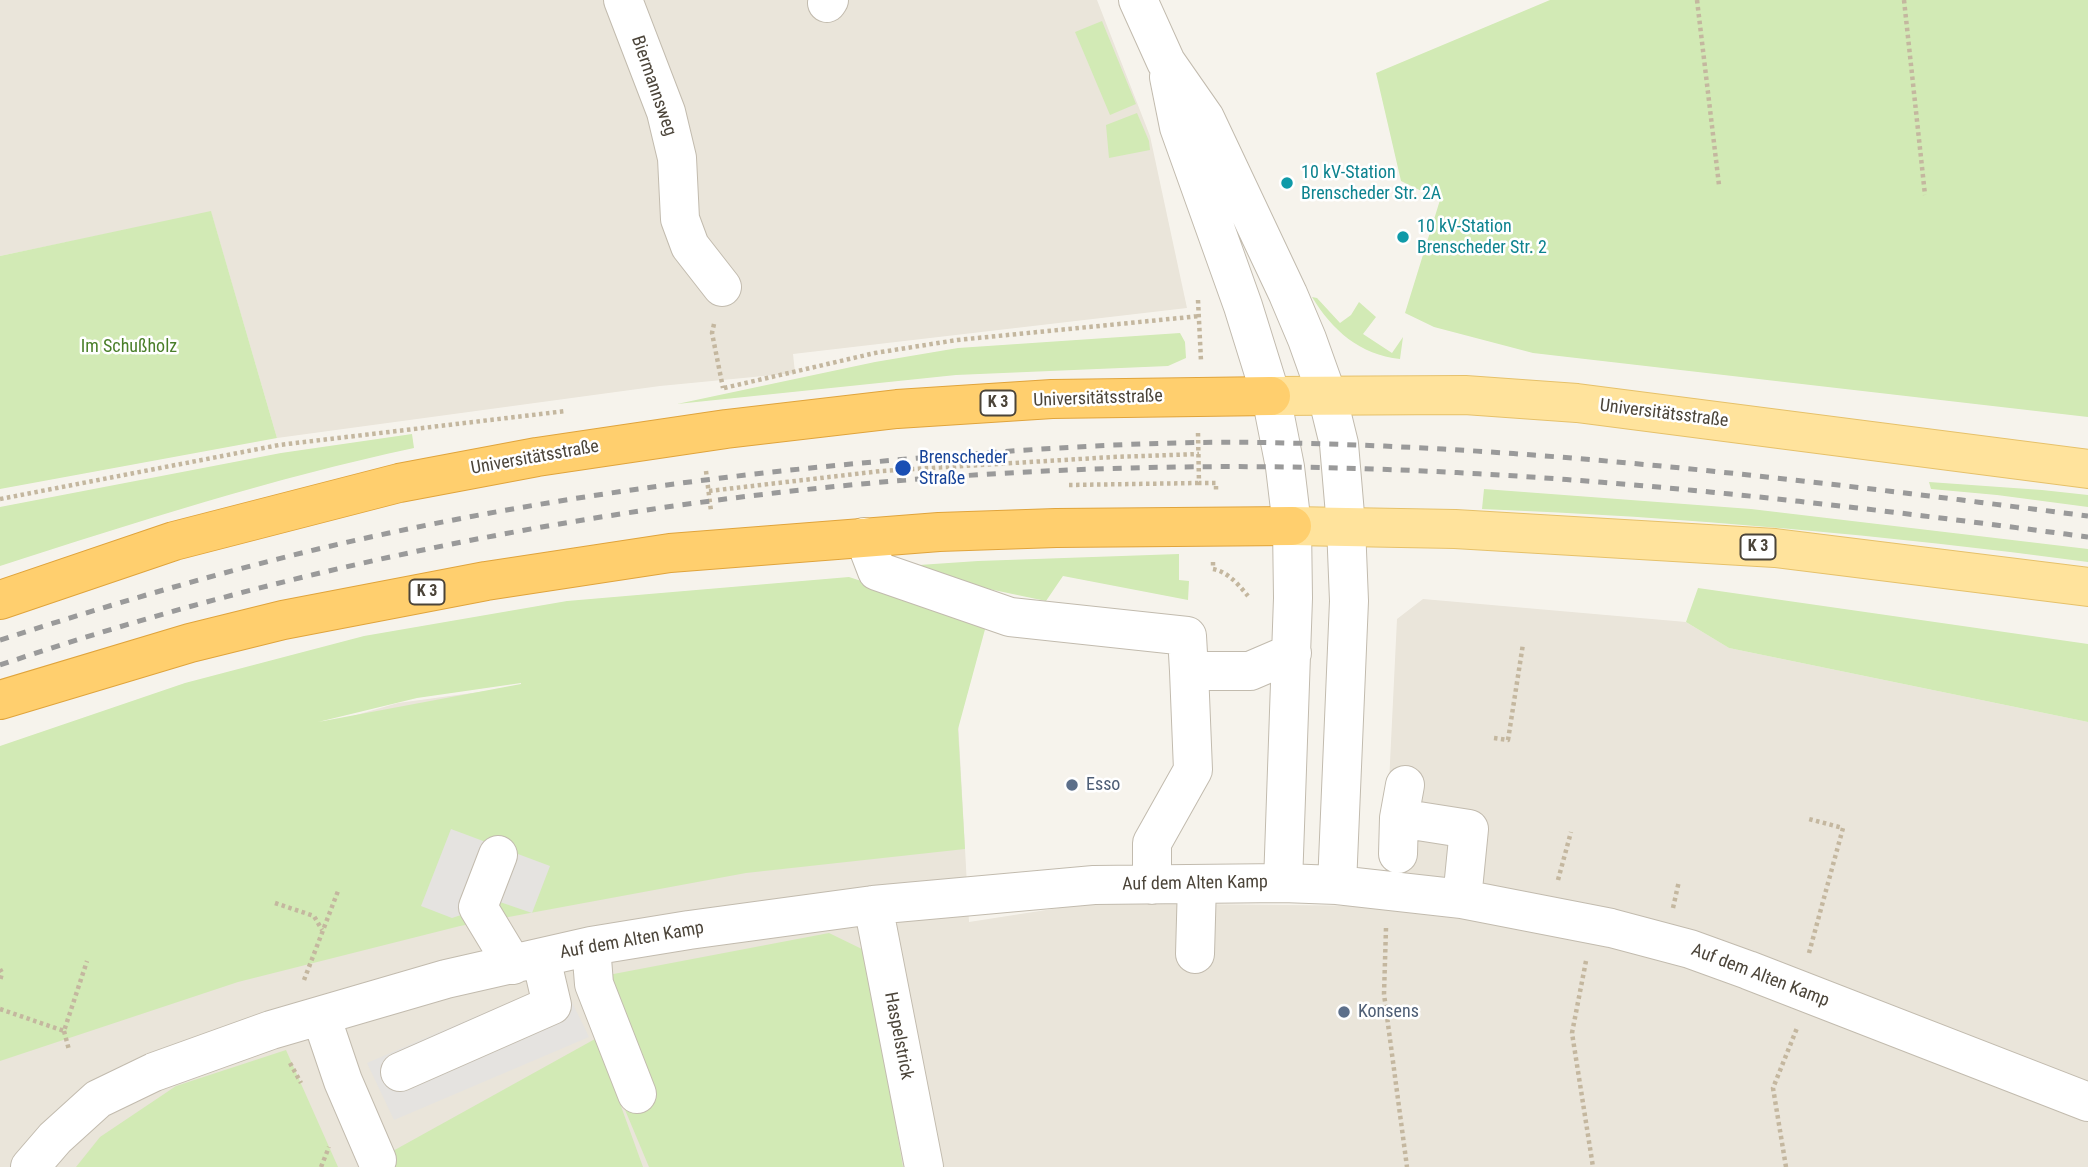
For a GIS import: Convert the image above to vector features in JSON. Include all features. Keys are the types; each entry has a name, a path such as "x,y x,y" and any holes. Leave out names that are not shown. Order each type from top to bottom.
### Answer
{"highway":[{"name":"Universitätsstraße","path":"0,600 174,541 399,483 537,457 726,429 897,410 1052,400 1271,396"},
{"name":"K 3","path":"0,700 190,643 283,620 486,581 670,553 939,532 1056,527 1292,526"}],"main road":[{"name":"Universitätsstraße","path":"1271,396 1465,395 1577,403 2088,469"},
{"name":"K 3","path":"1292,526 1455,529 1775,548 2088,587"}],"street":[{"name":"Biermannsweg","path":"623,0 666,112 677,158 680,219 690,246 722,287"},
{"path":"1138,0 1166,62 1205,118 1288,294 1327,395 1339,444 1346,526 1348,629 1337,885"},
{"path":"1166,62 1179,127 1243,306 1271,396 1282,443 1292,526"},
{"name":"Auf dem Alten Kamp","path":"1283,883 1292,653 1292,526"},
{"path":"864,537 877,571 1010,617 1187,636 1192,770 1152,843 1152,885"},
{"path":"1189,671 1250,671 1292,653"},
{"path":"1401,819 1469,829 1462,899"},
{"path":"400,1072 552,1005 527,961 478,907 498,855"},
{"path":"1195,954 1197,884"},
{"name":"Auf dem Alten Kamp","path":"30,1167 55,1138 98,1099 154,1072 271,1030 446,979 591,946 689,930 873,905 1094,885 1337,885 1462,899 1594,924 1690,949 2088,1102"},
{"name":"Haspelstrick","path":"873,905 924,1167"},
{"path":"591,946 594,984 637,1094"},
{"path":"321,1016 343,1081 377,1160"}],"path":[{"path":"1697,0 1719,186"},
{"path":"1904,0 1925,195"},
{"path":"722,287 712,333 723,388"},
{"path":"710,391 875,353 957,340 1199,316 1202,396 1198,433 1199,483"},
{"path":"0,499 279,445 566,411"},
{"path":"709,491 881,471 1199,454"},
{"path":"705,463 712,516"},
{"path":"1069,485 1216,483 1213,569 1220,570 1235,581 1248,596"},
{"path":"1494,738 1508,740 1523,643"},
{"path":"1786,1167 1773,1088 1803,991 1808,956 1843,828 1809,819"},
{"path":"1558,881 1571,832"},
{"path":"1672,908 1679,881"},
{"path":"1387,890 1384,994 1407,1167"},
{"path":"304,979 338,891"},
{"path":"275,903 314,916 322,930"},
{"path":"1593,1167 1572,1033 1594,924"},
{"path":"69,1050 64,1031 87,961"},
{"path":"0,970 0,981"},
{"path":"0,1009 64,1031"},
{"path":"321,1167 332,1140"}],"shaded area":[{"path":"0,0 1097,0 1150,136 1187,308 793,354 795,373 660,386 277,438 211,212 0,256"},
{"path":"1423,599 1686,622 1729,648 2088,722 2088,1167 0,1167 0,817 398,703 953,628 969,922 1091,903 1383,906 1397,619"},
{"path":"451,829 550,866 532,913 500,902 452,918 421,906"},
{"path":"561,980 589,1037 394,1120 367,1063"}],"green space":[{"path":"1550,0 2088,0 2088,417 1533,353 1434,327 1405,313 1440,200 1401,181 1376,73"},
{"path":"1102,21 1136,104 1110,115 1075,32"},
{"path":"1137,113 1150,150 1109,158 1106,125"},
{"name":"Im Schußholz","path":"211,211 277,438 0,489 0,256"},
{"path":"1312,297 1317,298 1340,323 1351,315 1359,302 1376,317 1363,334 1392,353 1403,337 1400,359 1372,352 1348,339"},
{"path":"1180,333 1185,342 1186,358 1168,366 956,375 677,404 875,362 958,348"},
{"path":"412,434 414,448 257,487 0,566 0,507 281,453"},
{"path":"1929,482 2088,495 2088,507 1931,489"},
{"path":"1484,489 1751,509 2088,549 2088,562 1785,528 1482,509"},
{"path":"1179,554 1179,580 1189,581 1188,600 1063,576 1046,601 941,579 919,565 978,561"},
{"path":"849,577 987,622 958,729 965,849 746,873 460,926 238,982 0,1061 0,746 185,683 364,636 567,601","holes":["521,684 318,722 417,698"]},
{"path":"1698,588 2088,644 2088,722 1729,648 1686,622"},
{"path":"829,933 866,951 903,1167 649,1167 605,1062 643,1167 364,1167 595,1039 603,976"},
{"path":"286,1050 338,1167 76,1167 100,1137 176,1086"}],"railway":[{"path":"0,640 242,568 389,533 527,506 806,468 1073,447 1242,442 1486,452 1788,479 2088,516"},
{"path":"0,665 161,615 325,572 492,536 660,508 829,487 999,473 1169,467 1432,471 1714,492 2088,537"}],"place":[{"name":"10 kV-Station Brenscheder Str. 2A","path":"1287,183"},
{"name":"10 kV-Station Brenscheder Str. 2","path":"1403,237"},
{"name":"Brenscheder Straße","path":"903,468"},
{"name":"Esso","path":"1072,785"},
{"name":"Konsens","path":"1344,1012"}]}
